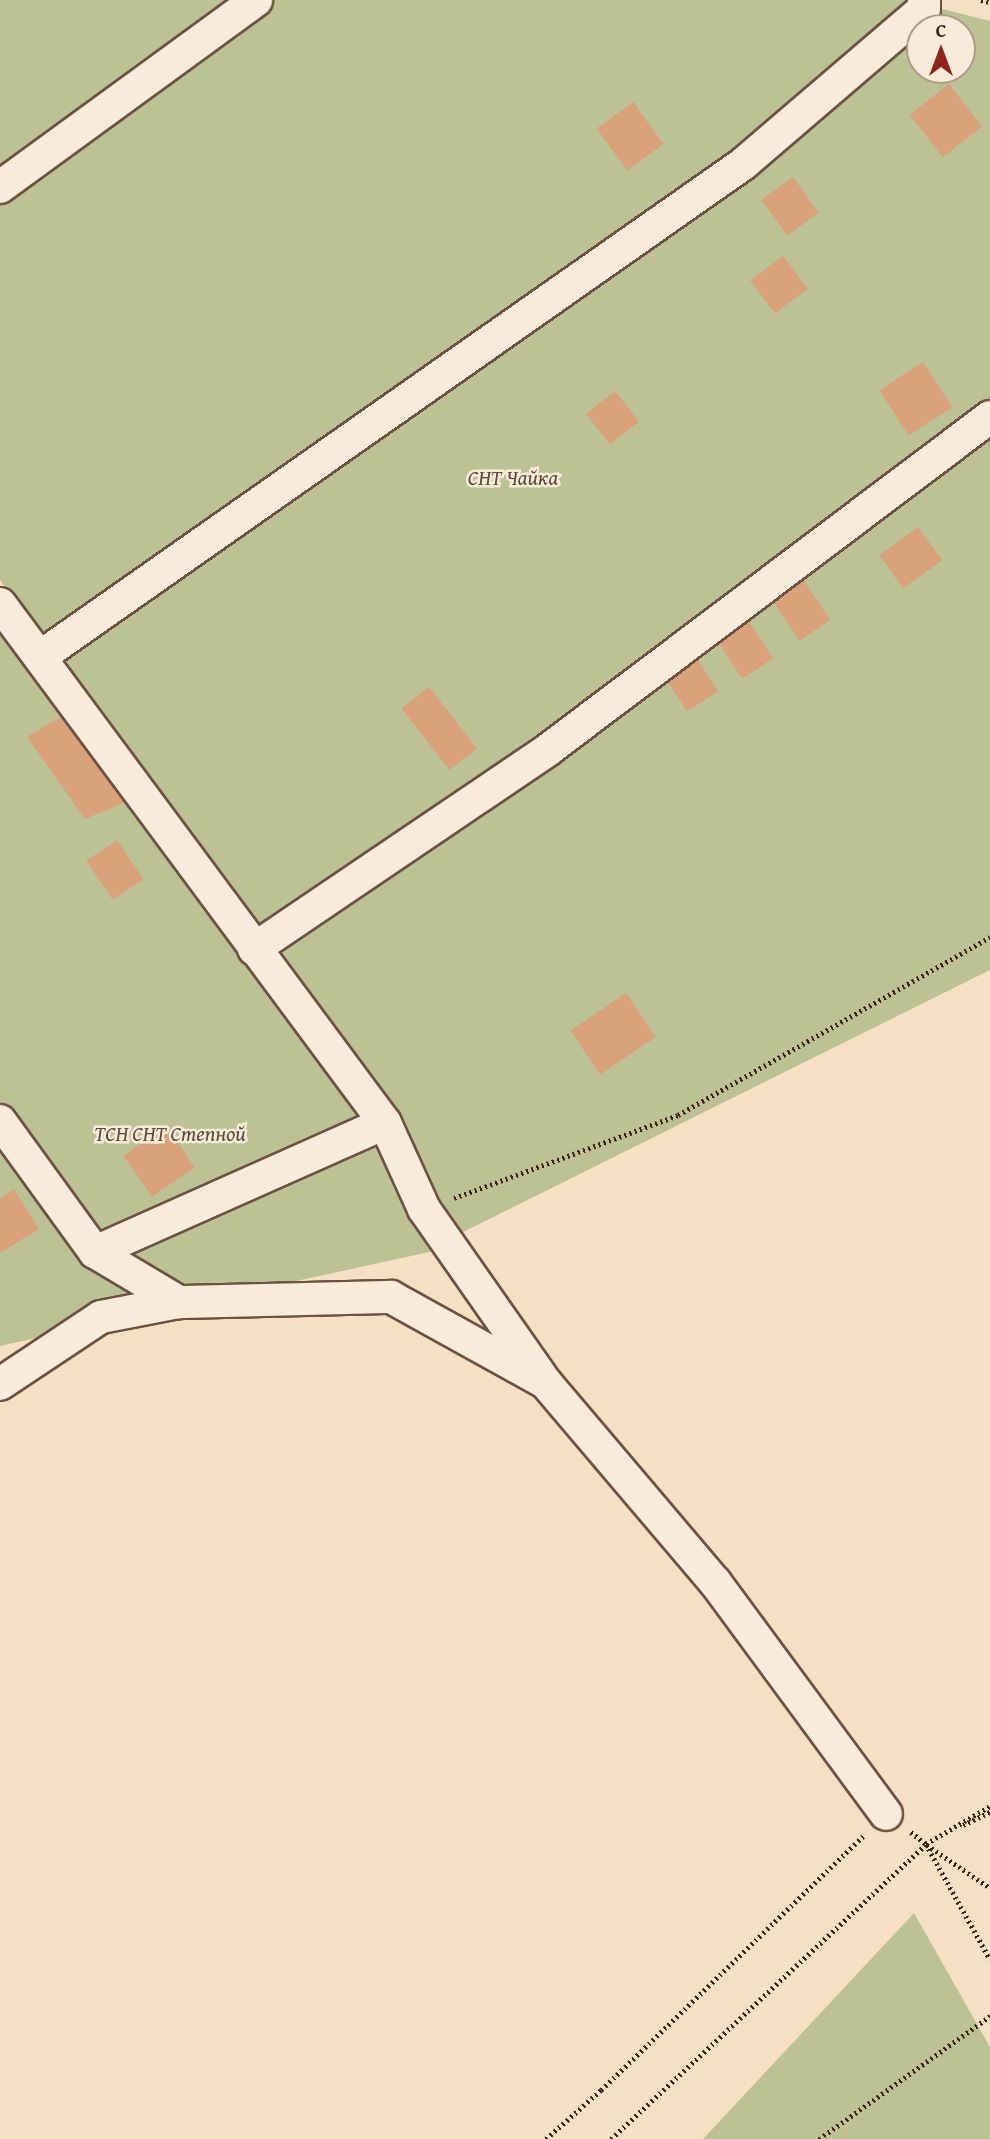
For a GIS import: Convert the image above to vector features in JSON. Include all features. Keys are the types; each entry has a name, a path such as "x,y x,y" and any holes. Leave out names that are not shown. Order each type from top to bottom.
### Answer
{"street":[{"path":"0,187 256,0"},
{"path":"40,657 743,164 924,9 924,0"},
{"path":"254,949 549,749 990,417"},
{"path":"0,604 385,1123 424,1209 546,1383 715,1582 886,1814"},
{"path":"0,1121 95,1252 179,1302"},
{"path":"95,1252 385,1123"},
{"path":"0,1384 101,1317 179,1302 391,1297 546,1383"}],"path":[{"path":"981,0 990,2"},
{"path":"424,1209 678,1115 990,937"},
{"path":"611,2139 926,1844 990,1806"},
{"path":"926,1844 990,1812"},
{"path":"546,2139 611,2081 886,1814 990,1888"},
{"path":"926,1844 990,1959"},
{"path":"819,2139 990,2016"}],"green space":[{"name":"СНТ Чайка","path":"0,0 907,0 962,14 906,14 906,84 976,84 976,17 990,21 990,970 459,1234 0,580"},
{"name":"ТСН СНТ Степной","path":"0,605 461,1245 0,1346"},
{"path":"914,1913 990,2047 990,2139 703,2139"}],"building":[{"path":"949,84 982,127 943,157 910,115"},
{"path":"633,102 664,144 627,171 597,128"},
{"path":"793,177 819,213 787,236 761,200"},
{"path":"783,256 808,289 775,313 750,281"},
{"path":"923,362 952,407 909,436 879,390"},
{"path":"615,391 639,422 610,445 586,414"},
{"path":"918,527 942,560 903,588 879,555"},
{"path":"804,581 830,620 800,641 773,602"},
{"path":"748,620 773,659 742,679 717,640"},
{"path":"692,651 718,691 687,711 661,671"},
{"path":"429,687 477,748 449,770 401,709"},
{"path":"63,715 128,801 85,819 27,737"},
{"path":"117,840 143,879 113,900 86,861"},
{"path":"626,993 656,1037 600,1074 570,1030"},
{"path":"166,1126 195,1167 152,1197 123,1156"},
{"path":"14,1189 39,1229 0,1253 0,1199"}]}
